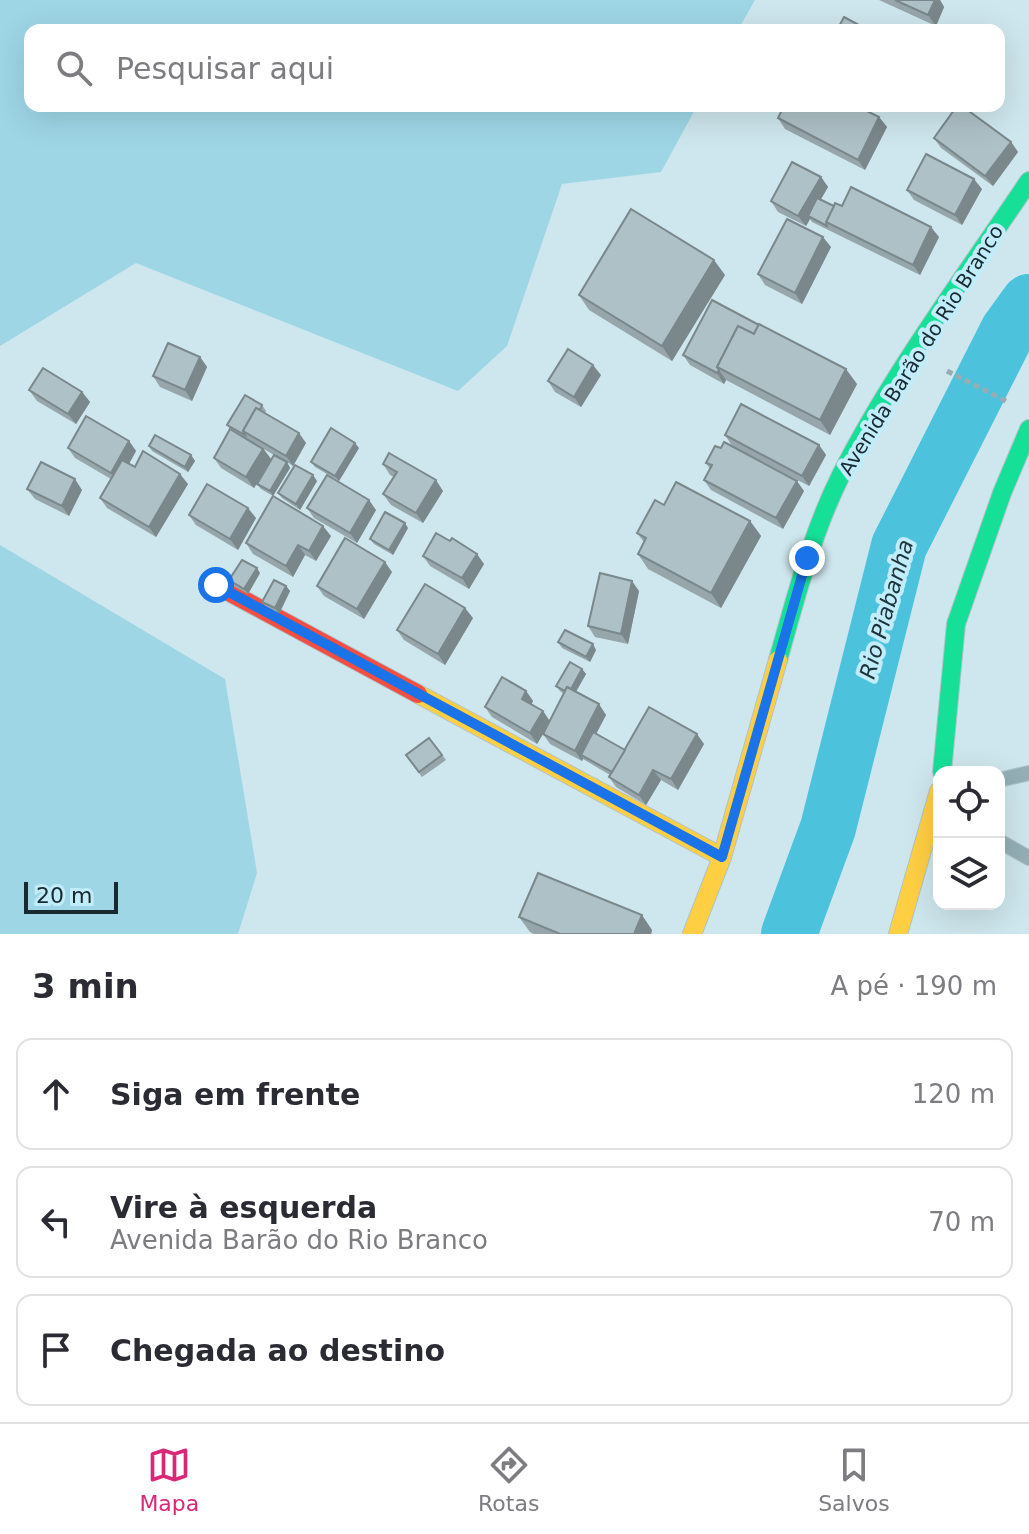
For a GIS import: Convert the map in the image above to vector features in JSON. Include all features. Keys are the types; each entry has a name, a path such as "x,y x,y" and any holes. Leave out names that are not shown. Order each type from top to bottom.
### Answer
{"main road":[{"name":"Avenida Barão do Rio Branco","path":"692,934 722,857 807,558 841,475 914,354 1029,181"},
{"path":"943,766 956,624 1002,493 1029,429"},
{"path":"216,585 722,857"},
{"path":"898,934 933,812"}],"lane":[{"path":"1005,779 1029,773"},
{"path":"1005,844 1029,858"}],"path":[{"path":"945,370 998,397"}],"shaded area":[{"path":"0,0 755,0 741,24 24,24 24,112 694,112 661,172 562,184 507,346 458,391 136,263 0,346"},
{"path":"0,545 225,679 257,873 238,934 0,934"}],"building":[{"path":"895,0 935,0 928,15"},
{"path":"844,17 857,24 840,24"},
{"path":"781,112 869,112 879,117 858,160 778,118"},
{"path":"953,112 970,112 1011,142 985,176 934,138"},
{"path":"926,154 974,179 955,215 907,190"},
{"path":"792,162 821,177 798,216 771,201"},
{"path":"851,187 931,227 913,265 826,222 835,203 842,206"},
{"path":"817,198 834,206 827,226 808,216"},
{"path":"631,209 714,260 662,346 579,295"},
{"path":"787,219 823,237 795,293 758,274"},
{"path":"712,300 759,325 754,334 738,326 717,367 717,373 683,355"},
{"path":"759,324 846,369 820,420 717,367 738,326 754,334"},
{"path":"168,343 200,357 185,390 153,376"},
{"path":"568,349 593,365 574,397 548,381"},
{"path":"43,368 82,392 68,414 29,390"},
{"path":"245,395 262,405 260,410 256,408 243,431 245,435 227,425"},
{"path":"741,404 819,445 802,476 725,435"},
{"path":"256,408 299,433 286,456 243,431"},
{"path":"86,416 129,441 111,473 68,448"},
{"path":"331,428 355,443 335,476 311,462"},
{"path":"230,429 263,449 246,477 214,458"},
{"path":"155,435 191,455 185,467 149,446"},
{"path":"724,442 797,481 776,518 704,480 712,465 706,463 715,446 721,448"},
{"path":"143,451 180,474 149,527 100,498 122,460 135,467"},
{"path":"389,453 436,480 416,513 383,494 397,472 383,464"},
{"path":"274,455 287,462 270,491 257,484"},
{"path":"41,462 75,479 62,506 27,489"},
{"path":"295,465 313,475 296,504 278,493"},
{"path":"327,475 369,500 350,533 307,508"},
{"path":"676,482 750,521 711,593 638,554 646,538 637,533 655,500 664,505"},
{"path":"207,484 248,508 230,539 189,515"},
{"path":"273,496 323,526 309,551 298,545 286,566 246,543"},
{"path":"385,512 405,523 389,550 370,539"},
{"path":"436,533 450,541 452,538 477,554 462,578 423,556"},
{"path":"345,538 385,562 357,609 317,586"},
{"path":"242,560 257,568 244,589 229,580"},
{"path":"600,573 632,581 621,634 588,626"},
{"path":"274,580 286,586 275,608 262,602"},
{"path":"425,584 465,608 438,654 397,630"},
{"path":"565,630 593,644 586,657 558,642"},
{"path":"570,662 582,669 571,689 567,687 565,691 556,686"},
{"path":"502,677 526,691 522,699 543,711 530,733 485,707"},
{"path":"567,687 599,704 575,751 543,734"},
{"path":"649,707 697,734 671,779 653,770 639,795 609,777"},
{"path":"593,732 625,750 612,772 581,755"},
{"path":"429,738 442,755 419,772 406,755"},
{"path":"538,873 642,915 634,934 560,934 519,917"}],"waterway":[{"name":"Rio Piabanha","path":"789,934 828,828 899,546 1008,331 1029,302"}],"traffic: fast":[{"path":"778,660 813,542 841,475 906,362 1029,181"},
{"path":"943,766 956,624 1002,493 1029,429"}],"traffic: slow":[{"path":"692,934 722,857 778,660"},
{"path":"418,694 722,857"},
{"path":"898,934 933,812"}],"traffic: jam":[{"path":"216,585 418,694"}],"route":[{"path":"216,585 722,857 807,558"}]}
